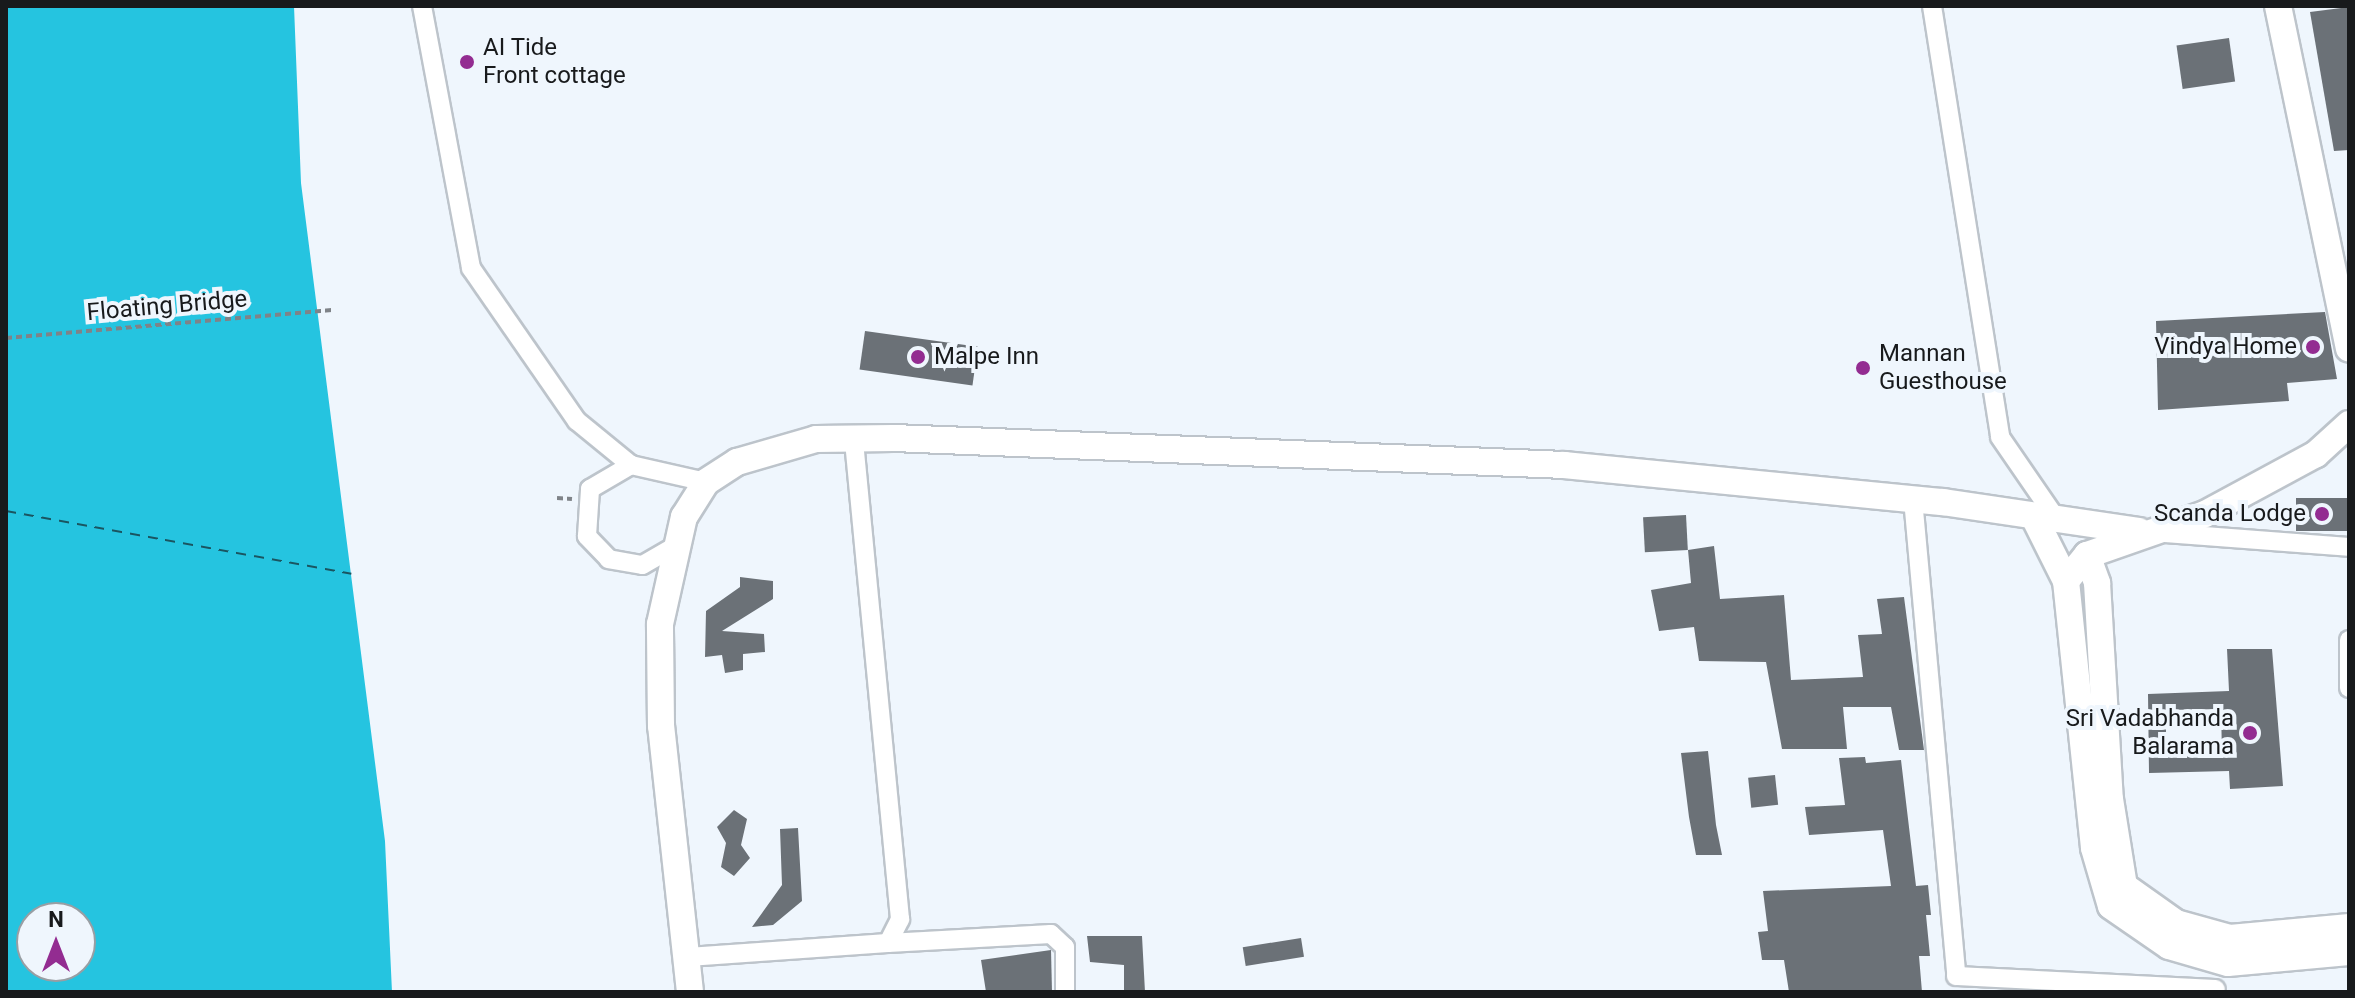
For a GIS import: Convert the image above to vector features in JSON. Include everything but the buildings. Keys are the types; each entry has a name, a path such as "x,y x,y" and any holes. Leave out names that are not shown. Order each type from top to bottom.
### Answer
{"street":[{"path":"422,6 471,268 577,421 631,465 706,482"},
{"path":"1932,6 2000,437 2048,522 2066,581 2094,848 2111,906 2169,946 2228,963 2349,952"},
{"path":"2278,6 2349,349"},
{"path":"2066,581 2087,555 2139,531 2205,514 2316,454 2349,424"},
{"path":"690,992 661,726 660,624 672,548 684,517 706,482 737,462 790,447 854,439 1564,465 1913,499 2048,522 2349,547"},
{"path":"854,439 900,919 888,943"},
{"path":"631,465 590,489 587,536 625,565 642,565 672,548"},
{"path":"661,474 682,499 684,517"},
{"path":"1913,499 1956,976 2215,990 2228,963"},
{"path":"2087,555 2097,583 2110,799 2124,886 2176,923 2230,938 2349,927"},
{"path":"2349,640 2349,688"},
{"path":"688,957 1051,934 1065,947 1065,992"}],"path":[{"name":"Floating Bridge","path":"6,338 332,310"}],"water":[{"path":"6,6 294,6 301,183 385,841 392,992 6,992"}],"ferry route":[{"path":"6,511 351,574"}],"place":[{"name":"AI Tide Front cottage","path":"467,62"},
{"name":"Vindya Home","path":"2313,347"},
{"name":"Malpe Inn","path":"918,357"},
{"name":"Mannan Guesthouse","path":"1863,368"},
{"name":"Scanda Lodge","path":"2322,514"},
{"name":"Sri Vadabhanda Balarama","path":"2250,733"}]}
